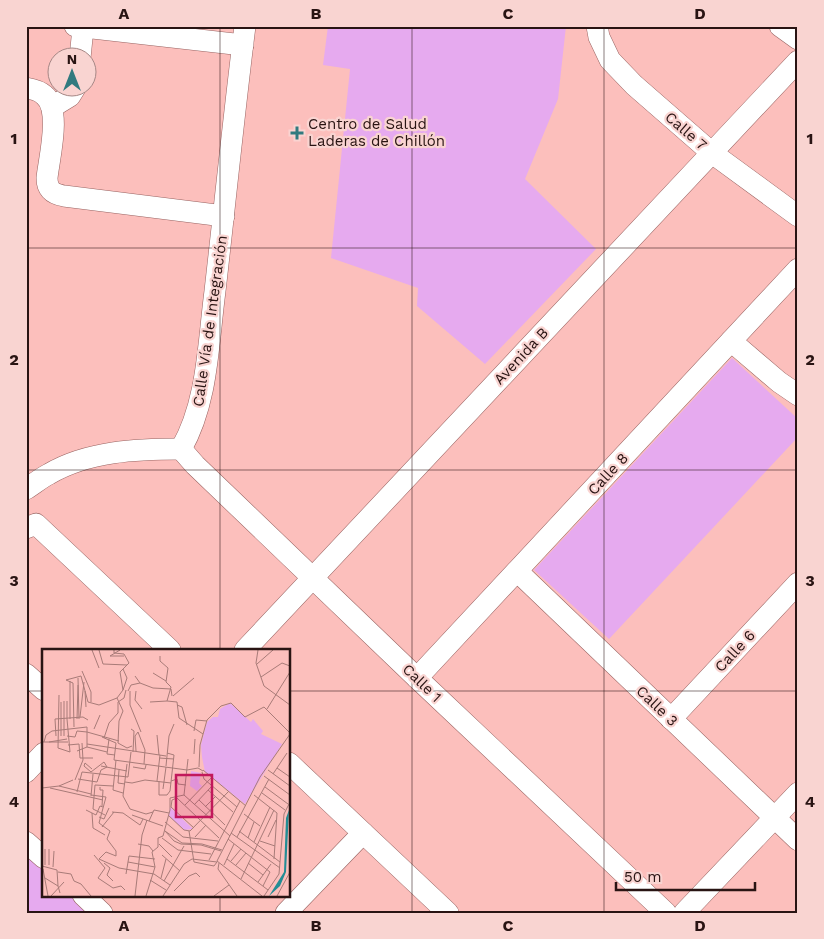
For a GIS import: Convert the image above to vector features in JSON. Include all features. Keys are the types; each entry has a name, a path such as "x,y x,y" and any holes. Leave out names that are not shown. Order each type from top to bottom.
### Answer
{"street":[{"name":"Calle 7","path":"597,26 599,37 610,60 634,85 712,153 798,216"},
{"path":"780,26 798,39"},
{"path":"80,48 79,27 244,35"},
{"name":"Calle Vía de Integración","path":"182,449 192,431 201,398 244,35"},
{"name":"Avenida B","path":"246,649 798,61"},
{"path":"26,88 44,94 52,107 53,124 47,185 50,191 56,195 224,216"},
{"path":"52,107 67,98"},
{"name":"Calle 8","path":"418,678 798,269"},
{"path":"731,341 779,382 798,395"},
{"path":"26,489 50,473 78,461 148,449 182,449"},
{"name":"Calle 1","path":"182,449 202,472 666,913"},
{"path":"26,528 36,524 156,646"},
{"name":"Calle 3","path":"517,571 798,840"},
{"name":"Calle 6","path":"671,719 798,582"},
{"path":"26,674 42,688"},
{"path":"26,772 42,755"},
{"path":"290,764 448,913"},
{"path":"684,913 798,792"},
{"path":"286,913 363,833"},
{"path":"26,842 42,856"}],"shaded area":[{"path":"328,26 566,26 558,99 525,179 596,249 485,364 417,306 418,288 331,258 350,69 323,65"},
{"path":"732,358 798,419 798,437 609,639 534,570"},
{"path":"26,852 42,867 42,896 73,896 90,913 26,913"}],"place":[{"name":"Centro de Salud Laderas de Chillón","path":"297,133"}]}
